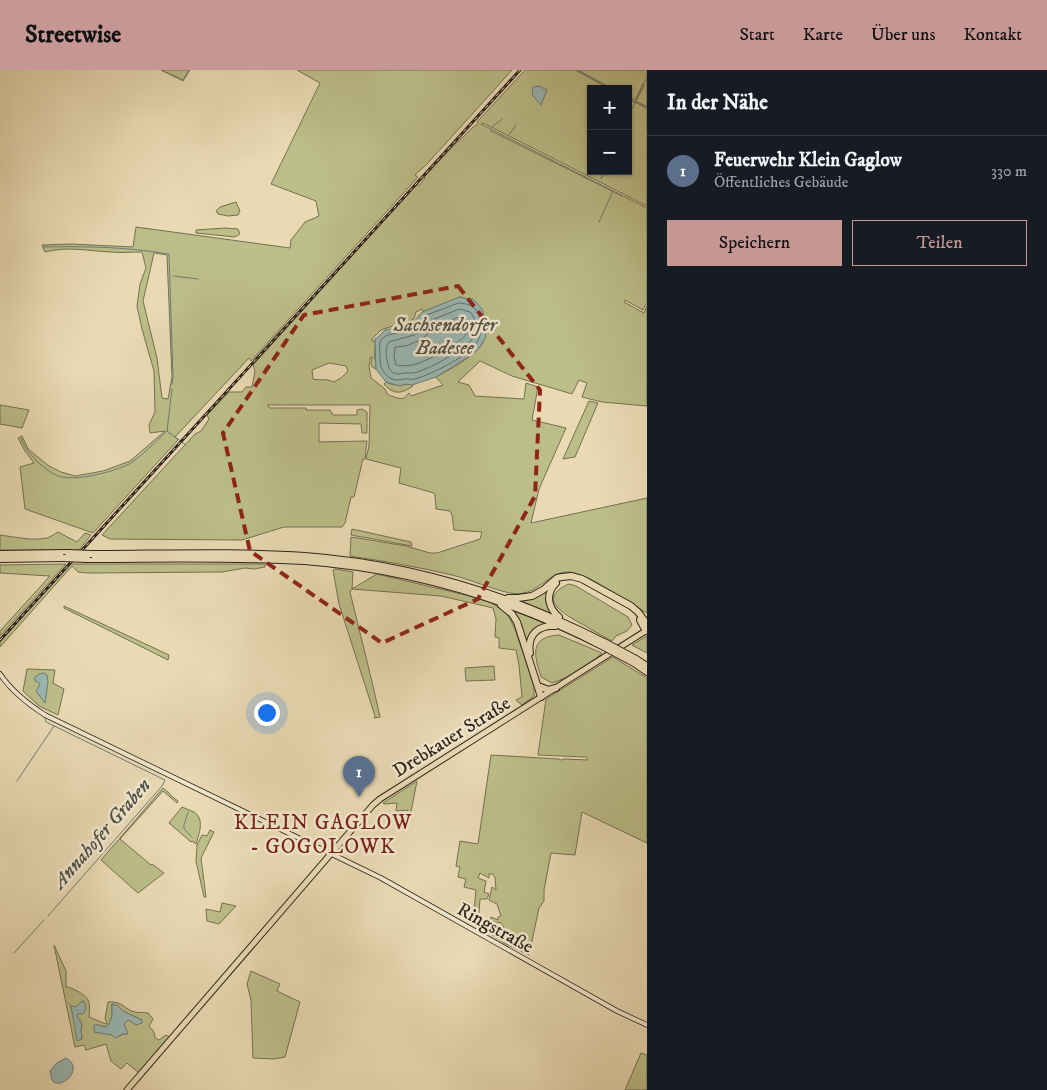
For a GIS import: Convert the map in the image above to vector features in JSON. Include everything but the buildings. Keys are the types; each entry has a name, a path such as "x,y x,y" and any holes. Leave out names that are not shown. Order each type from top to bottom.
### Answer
{"highway":[{"path":"0,554 66,556 236,554 304,556 351,561 416,573 502,597 565,625 647,666"},
{"path":"0,558 66,556"},
{"path":"90,556 235,559 304,562 366,568 401,574 449,586 565,625"},
{"path":"502,597 518,598 532,596 543,590 557,578 572,576 582,579 630,606 638,612 646,626"},
{"path":"565,625 553,612 548,602 552,587 559,581 567,579 580,582 629,608 646,626"},
{"path":"492,599 506,608 517,622 542,696"},
{"path":"542,696 541,686 529,647 530,642 534,633 543,627 548,625 565,625"},
{"path":"635,661 647,672"},
{"path":"541,686 548,690 556,688"}],"main road":[{"name":"Drebkauer Straße","path":"126,1090 370,807 618,649 646,626"},
{"name":"Ringstraße","path":"0,674 21,698 52,719 249,813 387,882 617,1011 647,1025"}],"highlighted area":[{"path":"458,286 540,390 535,496 478,599 382,643 250,551 223,433 304,315"}],"green space":[{"path":"161,70 189,70 183,80"},
{"path":"297,70 512,70 415,175 418,177 251,361 249,358 175,437 178,440 93,533 25,509 20,467 34,463 18,438 22,436 28,449 49,466 75,476 103,471 130,461 165,431 150,433 149,425 155,412 154,371 137,306 140,284 146,268 142,252 70,249 45,252 42,245 72,244 133,247 136,227 290,248 291,240 305,222 319,216 316,201 271,184 320,83","holes":["154,253 167,255 172,377 168,399 162,398 157,358 143,301"]},
{"path":"525,70 575,70 603,85 587,85 587,175 632,175 632,101 647,108 647,206 483,123 481,124 647,208 647,304 643,310 625,300 624,302 644,313 647,306 647,406 602,402 582,397 587,383 579,380 572,394 512,376 480,361 458,382 469,385 475,396 524,399 526,383 538,387 532,420 566,428 539,489 531,523 647,498 647,613 595,582 574,573 566,572 559,574 534,589 519,594 452,575 350,556 351,537 437,553 480,539 482,532 454,530 450,511 436,509 434,493 399,483 401,468 366,459 369,446 370,405 267,405 270,408 330,410 333,415 357,415 357,410 362,409 367,412 367,433 362,433 361,424 319,423 319,442 367,441 365,459 363,459 354,497 351,497 345,523 342,527 284,527 242,540 110,539 102,535 195,434 201,431 209,419 207,415 229,392 242,392 246,387 252,387 255,371 253,365 417,184 419,186 424,177 458,141 478,124 477,122","holes":["460,297 472,300 477,304 487,325 484,339 479,349 468,358 436,377 443,385 411,396 409,393 405,398 396,398 387,394 385,389 371,378 369,366 370,358 372,357 371,364 376,369 375,341 372,341 372,339 381,330 402,323 401,320 405,323 414,319 416,312 422,309 423,312","329,363 346,366 348,371 334,382 313,379 312,370"]},
{"path":"578,70 647,70 647,107 636,101 644,86 643,84 635,100 632,99 632,85 606,85"},
{"path":"236,202 240,211 238,215 228,216 218,214 216,211 220,207"},
{"path":"238,229 240,234 235,237 196,233 196,230"},
{"path":"386,382 395,385 409,384 413,386 405,391 394,392 387,388 384,384"},
{"path":"589,401 598,403 575,457 563,459"},
{"path":"0,405 29,410 22,428 0,424"},
{"path":"352,529 411,542 412,546 351,535"},
{"path":"58,532 77,542 85,533 91,535 79,550 0,550 0,535 41,539 48,538"},
{"path":"66,564 0,636 0,631 50,576 0,573 0,565"},
{"path":"70,564 265,564 265,567 222,572 88,573 78,572 72,566 0,647 0,642"},
{"path":"333,570 353,572 352,589 350,592 380,717 374,718 375,716 339,604"},
{"path":"377,574 490,602 504,611 515,629 534,686 534,696 522,705 516,700 522,697 516,650 499,648 499,638 495,637 496,619 493,608 441,596 352,589"},
{"path":"569,584 576,586 628,617 632,625 627,631 616,636 612,641 570,617 557,607 554,601 554,595"},
{"path":"548,589 547,603 550,613 524,602 525,599"},
{"path":"64,606 169,655 168,660 64,608"},
{"path":"510,609 547,624 529,636 526,644"},
{"path":"559,635 602,653 579,671 552,683 541,677 536,648 543,639"},
{"path":"647,636 647,653 632,645"},
{"path":"613,657 647,678 647,843 582,812 575,855 551,853 544,890 544,901 539,908 529,955 492,935 501,935 505,932 502,930 504,927 500,922 490,921 491,917 498,920 498,917 501,916 497,904 489,900 492,887 496,890 493,874 489,874 489,878 480,873 478,878 486,881 484,892 489,894 487,899 480,899 479,913 474,912 476,890 464,887 466,879 458,877 460,867 456,866 460,841 478,844 491,755 588,760 586,757 538,755 546,699"},
{"path":"494,666 495,680 466,681 465,668"},
{"path":"27,669 55,670 53,683 64,689 58,715 39,706 23,691"},
{"path":"417,781 408,827 404,826 408,810 396,811 397,803 383,803"},
{"path":"163,788 178,801 177,803 163,791 120,839 151,865 164,873 138,893 101,860"},
{"path":"182,807 194,812 199,819 200,827 196,844 169,823"},
{"path":"210,830 214,832 201,858 206,897 204,897 196,861 197,845 202,835 207,836"},
{"path":"222,903 236,906 219,924 207,921 206,909 220,912"},
{"path":"54,945 66,971 66,987 82,994 89,1001 89,1017 106,1024 108,1002 117,1003 131,1011 148,1013 153,1019 149,1026 154,1032 155,1038 159,1040 166,1035 169,1037 139,1073 127,1063 121,1069 111,1061 106,1044 86,1050 84,1045 75,1047","holes":["112,1004 142,1020 128,1020 124,1024 127,1034 115,1038 112,1035 100,1032 98,1025 105,1027 109,1024 112,1016","71,1007 76,1007 77,1016 82,1024 82,1039"]},
{"path":"251,971 280,984 277,991 300,1002 285,1057 274,1059 253,1058 251,1000 247,984"},
{"path":"641,1053 647,1055 647,1090 625,1090"}],"water":[{"path":"539,86 547,90 541,105 532,95 533,87"},
{"name":"Sachsendorfer Badesee","path":"460,297 473,299 482,309 487,325 485,330 486,336 480,347 473,354 436,377 412,385 405,384 400,386 386,382 376,369 375,339 385,330 401,327 403,324 409,325 424,311"},
{"path":"44,673 47,675 48,682 45,703 36,691 40,684 35,681 37,675"},
{"path":"84,1001 86,1008 83,1014 78,1014 77,1016 82,1024 82,1039 77,1041 71,1006 76,1007"},
{"path":"112,1004 142,1020 142,1023 136,1025 128,1020 124,1024 128,1034 115,1038 112,1035 94,1032 94,1025 105,1027 109,1024 112,1016"},
{"path":"66,1058 71,1062 73,1072 67,1080 58,1083 54,1082 50,1071 57,1063"}],"waterway":[{"path":"161,70 183,81 190,70"},
{"path":"577,70 604,85"},
{"path":"632,109 647,77"},
{"path":"632,100 647,108"},
{"path":"492,127 502,119"},
{"path":"509,135 516,125"},
{"path":"491,129 491,131 622,196"},
{"path":"601,179 602,175"},
{"path":"599,222 613,191"},
{"path":"43,247 106,248 169,254 172,384"},
{"path":"173,276 198,279"},
{"path":"172,389 167,431 186,445"},
{"path":"21,438 31,454 48,470 58,476 74,478 104,473 129,464 167,431"},
{"name":"Annahofer Graben","path":"45,719 46,722 165,780 162,786 48,916"},
{"path":"17,781 54,726"},
{"path":"188,812 184,829 192,837"},
{"path":"14,953 44,920"},
{"path":"68,1002 71,1006"}],"railway":[{"path":"0,640 520,70"}],"place":[{"name":"Feuerwehr Klein Gaglow","path":"359,797"}],"district":[{"name":"KLEIN GAGLOW - GOGOLOWK","path":"323,834"}]}
